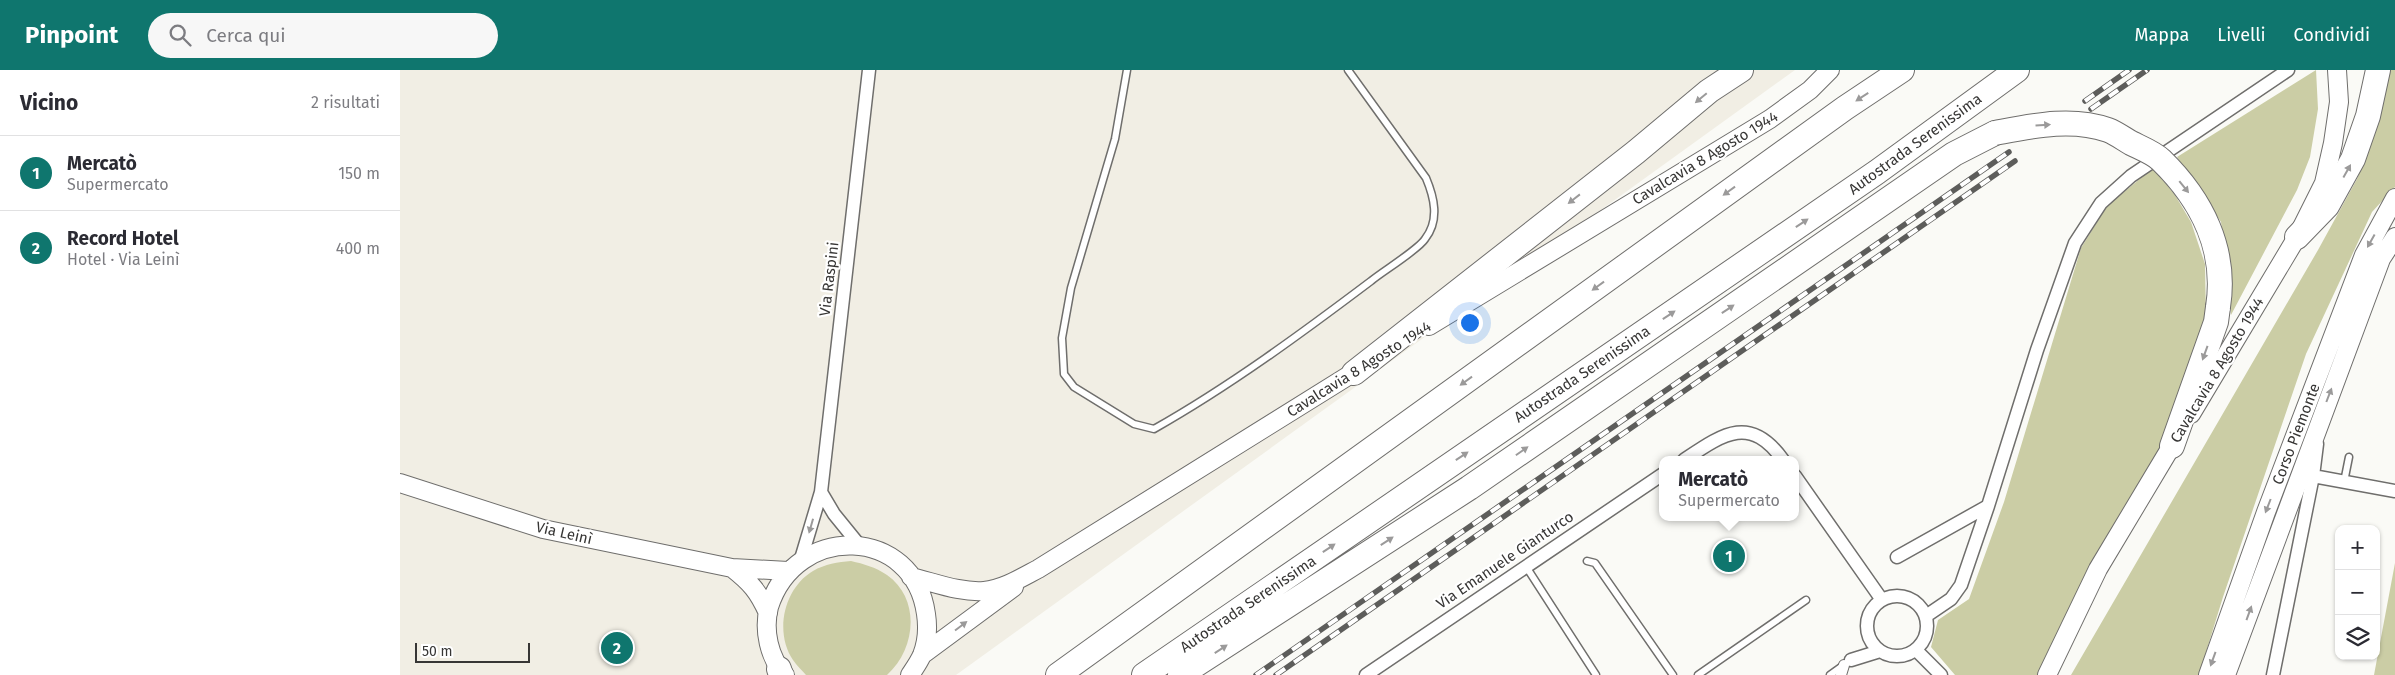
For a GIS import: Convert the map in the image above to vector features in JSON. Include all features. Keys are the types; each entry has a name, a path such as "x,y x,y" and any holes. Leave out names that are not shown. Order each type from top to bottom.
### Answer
{"highway":[{"path":"1354,373 1636,152 1709,91 1741,70"},
{"path":"1058,675 1837,113 1902,70"},
{"name":"Autostrada Serenissima","path":"1144,675 1869,177 2017,70"},
{"path":"2297,237 2327,206 2354,159 2368,116 2378,70"},
{"path":"1180,675 1468,488 1954,154 1995,133 2036,125 2071,123 2108,130 2160,159 2188,192 2204,218 2218,253 2221,285 2216,322 2172,446"}],"main road":[{"name":"Cavalcavia 8 Agosto 1944","path":"911,577 964,589 983,591 1011,583 1038,569 1770,119 1810,90 1830,70"},
{"name":"Cavalcavia 8 Agosto 1944","path":"2047,675 2098,569 2297,237 2324,183 2333,143 2339,102 2337,70"},
{"name":"Corso Piemonte","path":"2208,675 2266,512 2364,255 2395,198"},
{"name":"Corso Piemonte","path":"2226,675 2316,429 2381,259 2395,237"},
{"name":"Via Leinì","path":"400,483 543,528 732,568 788,571"},
{"path":"782,673 771,651 767,633 768,613 774,591 788,571 802,559 820,550 839,545 860,546 880,552 897,562 911,577 924,601 928,628 922,655 910,675"},
{"name":"Via Leinì","path":"732,568 752,584 768,613"},
{"name":"Cavalcavia 8 Agosto 1944","path":"922,655 1038,569"},
{"path":"2054,657 2056,675"}],"street":[{"name":"Via Raspini","path":"802,559 821,492 870,70"},
{"path":"1926,616 1951,599 1961,585 2037,350 2075,243 2101,203 2131,176 2288,70"},
{"path":"2273,675 2313,476 2317,446 2316,429"},
{"path":"1690,456 1719,436 1741,432 1759,435 1772,444 1780,456"},
{"path":"2313,476 2395,491"},
{"name":"Via Emanuele Gianturco","path":"1366,675 1525,565 1659,477"},
{"path":"1799,482 1882,600"},
{"path":"821,492 834,514 860,546"},
{"path":"1897,557 1988,506"},
{"path":"1890,596 1908,598 1916,602 1926,616 1926,635 1916,650 1898,657 1880,651 1870,640 1867,622 1875,605 1890,596"},
{"path":"1846,666 1870,640"},
{"path":"1916,650 1941,675"},
{"path":"1846,666 1880,651"}],"lane":[{"path":"1127,70 1115,139 1072,288 1062,338 1064,374 1074,387 1134,424 1154,429 1248,370 1335,308 1425,239 1434,220 1434,197 1426,178 1348,70"},
{"path":"2344,482 2349,457"},
{"path":"1587,561 1595,563 1673,675"},
{"path":"1525,565 1596,675"},
{"path":"1698,675 1806,600"},
{"path":"1830,675 1846,666"}],"shaded area":[{"path":"400,70 1795,70 956,675 400,675"}],"green space":[{"path":"2316,70 2318,109 2310,157 2297,190 2231,315 2221,222 2177,157"},
{"path":"2390,70 2395,70 2395,187 2372,212 2306,354 2223,597 2199,675 2071,675 2318,250 2357,179 2378,123"},
{"path":"2153,168 2175,195 2191,222 2205,264 2206,318 2162,451 2037,675 1955,675 1931,647 1938,620 1969,599 2004,502 2081,248 2107,206"},
{"path":"851,561 869,566 887,575 898,585 905,597 910,610 911,624 904,652 897,664 887,675 806,675 793,660 787,649 784,637 783,624 789,599 795,588 813,571 832,564"},
{"path":"2395,563 2395,675 2374,675 2377,660 2380,660 2380,643"}],"railway":[{"path":"2085,101 2129,70"},
{"path":"2091,109 2147,70"},
{"path":"1256,675 2009,152"},
{"path":"1276,675 2015,161"}],"place":[{"name":"Mercatò","path":"1729,556"},
{"name":"Record Hotel","path":"617,648"}]}
